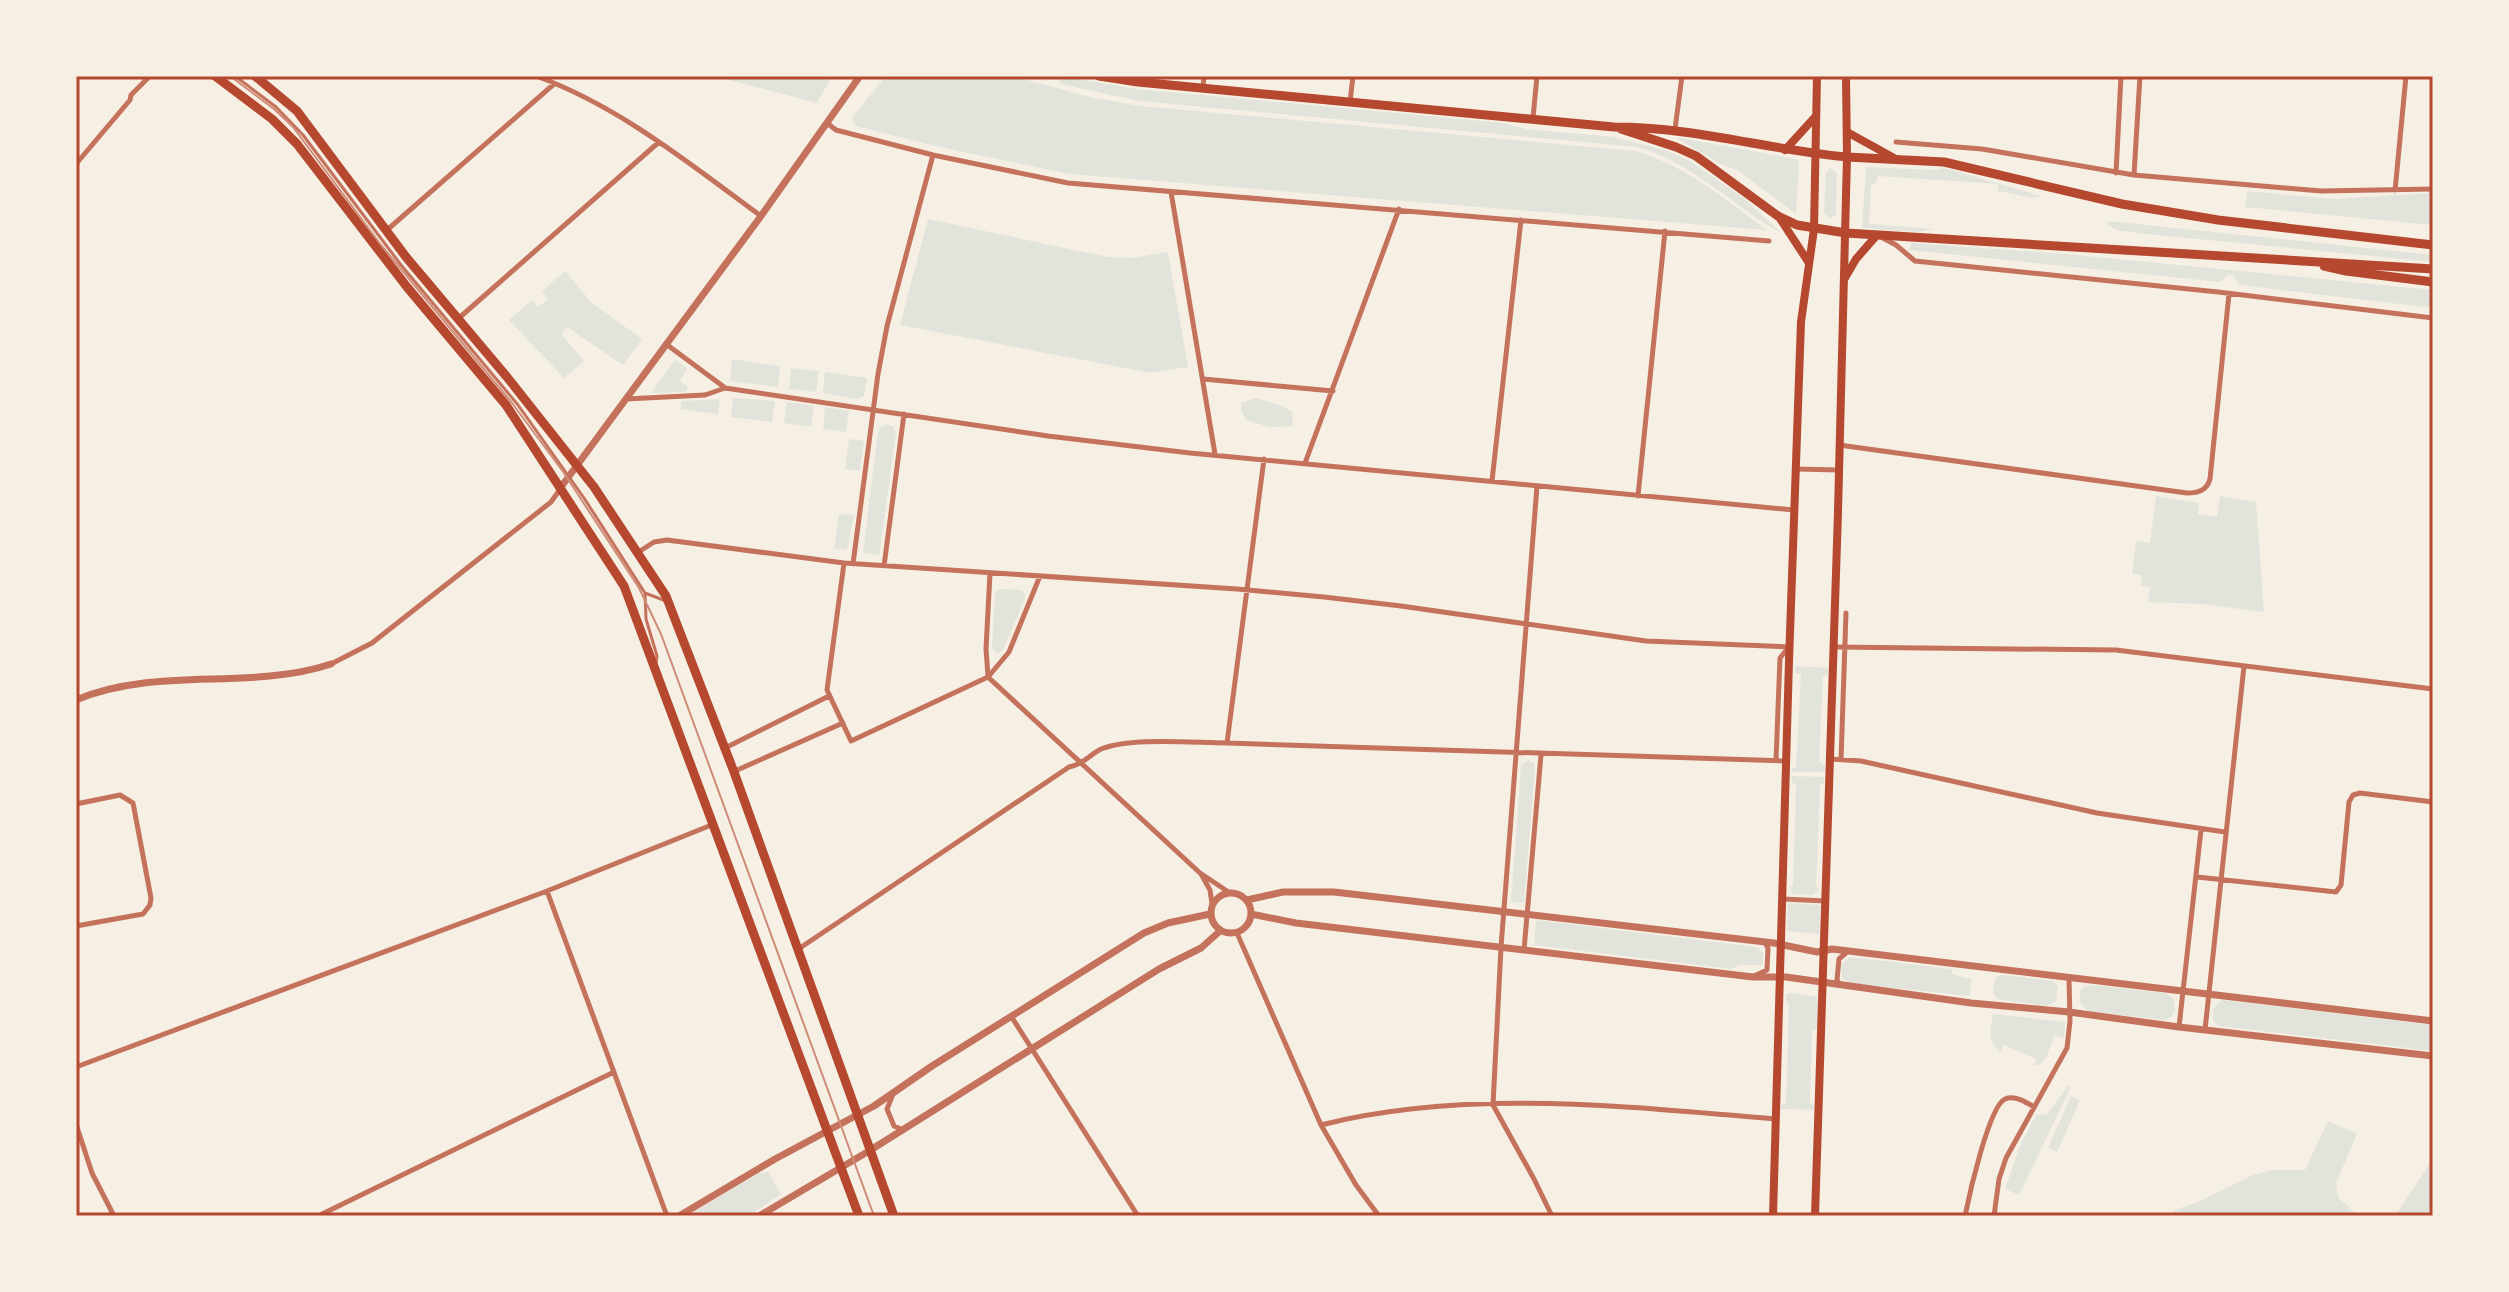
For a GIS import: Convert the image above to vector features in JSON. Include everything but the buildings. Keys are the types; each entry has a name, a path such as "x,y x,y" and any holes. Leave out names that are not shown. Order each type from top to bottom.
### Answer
{"main road":[{"path":"215,76 272,119 297,144 407,287 506,405 624,586 859,1216"},
{"path":"255,76 297,111 386,231 594,487 669,603 734,772 894,1216"},
{"path":"1099,76 1614,127 1675,129 1817,154 1944,162 2122,204 2433,245"},
{"path":"1773,1216 1789,647 1802,311 1814,229 1817,76"},
{"path":"1815,1216 1826,901 1836,760 1834,647 1846,233 1846,76"},
{"path":"1785,150 1816,115"},
{"path":"1614,127 1696,156 1778,216 1814,229 2433,269"},
{"path":"1847,132 1895,158"},
{"path":"1778,216 1809,263"},
{"path":"1843,282 1856,259 1877,235"},
{"path":"2297,260 2346,271 2433,282"}],"street":[{"path":"76,164 150,76"},
{"path":"536,76 625,119 761,216"},
{"path":"76,700 121,687 280,674 331,664 372,643 551,502 860,76"},
{"path":"1203,88 1204,76"},
{"path":"1350,102 1353,76"},
{"path":"1533,118 1537,76"},
{"path":"1675,129 1682,76"},
{"path":"2116,173 2121,76"},
{"path":"2134,175 2140,76"},
{"path":"2395,191 2406,76"},
{"path":"386,231 555,83"},
{"path":"826,123 836,130 933,155 1068,183 1769,241"},
{"path":"458,319 659,142"},
{"path":"1896,142 1982,149 2134,175 2321,191 2433,189"},
{"path":"853,564 887,326 933,155"},
{"path":"1171,192 1215,454"},
{"path":"1305,463 1399,209"},
{"path":"1492,481 1521,220"},
{"path":"1638,496 1665,231"},
{"path":"1877,235 1896,245 1915,261 2433,318"},
{"path":"1839,445 2187,493 2205,489 2210,479 2229,294"},
{"path":"666,344 725,388"},
{"path":"1203,379 1333,391"},
{"path":"626,399 705,395 725,388 1048,436 1795,510"},
{"path":"884,566 904,414"},
{"path":"1227,743 1264,459"},
{"path":"1797,469 1839,470"},
{"path":"1537,486 1501,947 1493,1105 1552,1216"},
{"path":"637,553 654,542 667,540 853,564 1248,590 1401,606 1646,641 1789,647"},
{"path":"844,563 827,690 851,741 988,677 1009,652 1040,576"},
{"path":"990,573 986,649 988,677 1200,873 1247,900 1251,914 1248,924 1237,933 1220,931 1215,927 1210,914 1210,890 1200,873"},
{"path":"1846,613 1836,760 1861,761 2097,813 2225,832"},
{"path":"1776,760 1780,658 1789,647"},
{"path":"1834,647 2116,650 2433,689"},
{"path":"2205,1030 2244,666"},
{"path":"725,748 829,696"},
{"path":"734,772 843,723"},
{"path":"797,950 1069,767 1082,764 1100,750 1112,747 1155,742 1227,743 1786,761"},
{"path":"1524,950 1541,755"},
{"path":"2197,877 2336,892 2341,885 2349,802 2353,795 2360,793 2433,802"},
{"path":"76,804 120,795 133,803 151,898 143,914 76,926"},
{"path":"76,1067 547,891 714,824"},
{"path":"2179,1027 2201,830"},
{"path":"547,891 667,1216"},
{"path":"1247,900 1283,892 1324,892 1764,942 1805,951 1848,951 2433,1021"},
{"path":"1212,904 1220,896 1230,893"},
{"path":"1783,899 1826,901"},
{"path":"679,1216 775,1159 858,1115 1144,933 1168,923 1210,914"},
{"path":"1251,914 1296,923 1753,977 1780,976 1985,1005 2069,1012 2433,1056"},
{"path":"759,1216 869,1151 1159,969 1201,948 1220,931"},
{"path":"1237,933 1321,1125 1350,1175 1379,1216"},
{"path":"1753,977 1767,970 1768,948 1764,942"},
{"path":"1840,985 1837,980 1839,959 1848,951"},
{"path":"1994,1216 1995,1196 2006,1158 2067,1048 2069,978"},
{"path":"1011,1016 1138,1216"},
{"path":"318,1216 614,1072"},
{"path":"894,1093 887,1109 894,1126 903,1130"},
{"path":"1965,1216 1974,1174 1996,1109 2006,1099 2014,1098 2034,1107"},
{"path":"1321,1125 1351,1117 1412,1109 1493,1105 1616,1106 1776,1119"},
{"path":"76,1124 92,1173 114,1216"}],"lane":[{"path":"235,76 276,107 303,135 401,265 518,405 569,476 645,593 646,619 657,656 655,667"},
{"path":"645,593 669,603"}],"shaded area":[{"path":"714,76 832,76 817,103"},
{"path":"886,76 1012,76 1090,97 1140,106 1635,151 1688,174 1767,230 1069,174 856,126 852,120 854,115"},
{"path":"1061,76 1137,89 1504,123 1526,129 1614,137 1668,151 1692,162 1745,199 1781,233 1694,173 1636,147 1140,101 1060,84"},
{"path":"1675,137 1796,159 1799,163 1796,214 1737,170 1720,164"},
{"path":"1866,167 1945,168 2042,196 2032,198 1998,191 1998,184 1877,176 1877,182 1871,185 1869,224 1934,229 1919,232 1862,228"},
{"path":"1830,168 1837,173 1836,214 1830,219 1824,212 1826,173"},
{"path":"2247,191 2332,199 2433,193 2433,225 2245,207"},
{"path":"928,219 1107,257 1132,258 1168,252 1188,367 1151,373 900,325"},
{"path":"2108,221 2433,255 2433,262 2146,234 2116,230 2108,225"},
{"path":"1912,243 2066,254 2433,290 2433,308 2239,285 2233,275 2220,282 1909,250"},
{"path":"565,271 592,303 642,339 623,365 567,327 561,334 584,361 564,378 509,320 532,300 538,307 548,299 542,291"},
{"path":"732,359 780,366 778,387 730,381"},
{"path":"675,360 687,368 680,382 688,386 686,392 651,393"},
{"path":"791,368 819,371 816,392 789,389"},
{"path":"825,372 867,378 864,396 857,399 823,393"},
{"path":"733,398 775,401 772,422 731,417"},
{"path":"1256,398 1292,412 1293,426 1269,427 1246,420 1241,403"},
{"path":"720,399 718,414 680,409 682,401"},
{"path":"787,402 814,406 811,427 784,423"},
{"path":"825,407 849,411 846,432 823,429"},
{"path":"887,424 893,426 896,433 879,555 863,553 878,431"},
{"path":"849,439 864,441 860,471 845,469"},
{"path":"2156,496 2199,503 2198,514 2217,517 2220,496 2256,502 2264,612 2201,604 2148,602 2150,587 2141,586 2142,575 2132,574 2136,541 2150,543"},
{"path":"839,514 854,515 847,550 834,549"},
{"path":"999,589 1022,590 1026,596 1003,650 997,654 992,647 995,593"},
{"path":"1796,666 1828,668 1828,675 1823,676 1819,762 1825,766 1825,772 1792,772 1792,768 1796,767 1801,674 1795,673"},
{"path":"1528,760 1534,763 1535,768 1524,903 1511,902 1521,765"},
{"path":"1792,776 1824,777 1824,784 1820,785 1816,887 1820,888 1813,895 1793,894 1789,887 1793,886 1796,784 1792,783"},
{"path":"1788,903 1821,905 1819,934 1787,931"},
{"path":"1536,920 1756,947 1763,952 1763,965 1740,965 1731,969 1534,945"},
{"path":"1850,957 1952,969 1952,974 1971,979 1970,996 1848,983 1842,978 1841,965"},
{"path":"1998,976 2053,981 2058,987 2056,1001 2047,1006 1997,999 1993,985"},
{"path":"2091,985 2166,993 2173,998 2175,1011 2170,1018 2163,1020 2088,1011 2080,1003 2080,991"},
{"path":"1786,995 1818,999 1817,1029 1812,1030 1810,1104 1814,1105 1814,1110 1781,1109 1781,1105 1786,1104 1789,1004 1786,1003"},
{"path":"2222,1000 2433,1025 2433,1051 2219,1026 2213,1021 2213,1009"},
{"path":"1993,1014 2065,1022 2064,1038 2054,1036 2046,1058 2039,1065 2034,1065 2036,1059 2004,1045 2000,1052 1996,1048 1990,1034"},
{"path":"2068,1086 2071,1087 2019,1195 2005,1189 2019,1148 2036,1115 2047,1114"},
{"path":"2071,1096 2080,1100 2057,1152 2048,1148"},
{"path":"2328,1121 2357,1134 2336,1183 2338,1197 2358,1216 2169,1216 2177,1209 2253,1175 2272,1170 2305,1170"},
{"path":"2428,1166 2433,1169 2433,1216 2395,1216"},
{"path":"768,1172 781,1194 749,1216 687,1216 759,1173"}],"tram line":[{"path":"230,76 293,127 381,245 512,403 564,473 639,588 661,634 874,1216"}]}
